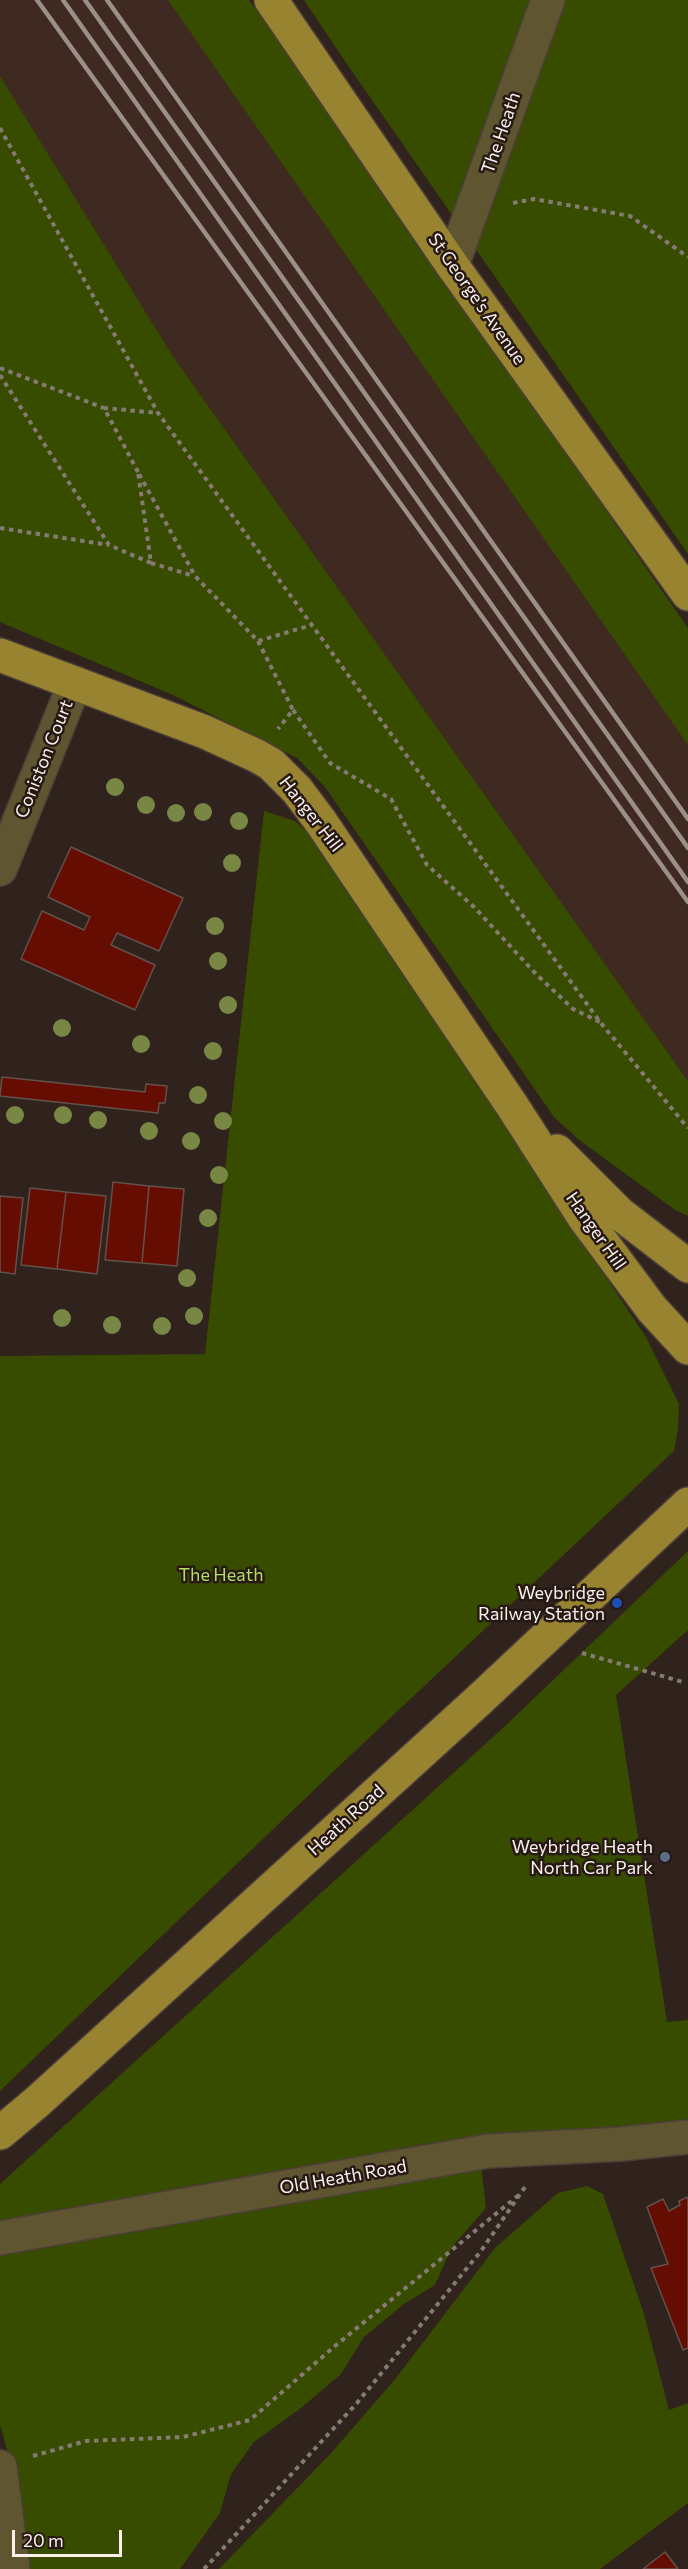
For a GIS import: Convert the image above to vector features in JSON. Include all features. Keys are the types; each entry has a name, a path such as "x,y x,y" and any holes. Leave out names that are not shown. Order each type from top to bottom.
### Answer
{"main road":[{"name":"St George’s Avenue","path":"271,0 452,265 688,594"},
{"name":"Hanger Hill","path":"0,655 205,732 271,764 297,790 321,822 513,1107 585,1219 652,1309 688,1348"},
{"name":"Hanger Hill","path":"513,1107 620,1213 688,1266"},
{"name":"Heath Road","path":"0,2133 46,2094 443,1733 688,1504"}],"street":[{"name":"The Heath","path":"452,265 474,211 548,0"},
{"name":"Coniston Court","path":"0,869 75,683"},
{"name":"Old Heath Road","path":"0,2238 489,2151 621,2144 688,2137"},
{"path":"11,2463 13,2569"}],"path":[{"path":"0,128 158,413 600,1022 688,1128"},
{"path":"474,211 534,199 630,216 688,257"},
{"path":"0,368 104,408 158,413"},
{"path":"0,375 109,545"},
{"path":"104,408 195,576 258,641 293,710 330,763 391,799 427,865 474,907 536,974 573,1009 600,1022"},
{"path":"138,472 151,563"},
{"path":"0,528 109,545 151,563 195,576"},
{"path":"258,641 312,625"},
{"path":"257,756 293,710"},
{"path":"580,1652 683,1683"},
{"path":"204,2569 357,2403 482,2251 552,2146"},
{"path":"11,2463 86,2441 183,2437 250,2420 520,2194"}],"shaded area":[{"path":"0,0 249,0 688,628 688,1081 172,355 0,76"}],"green space":[{"path":"168,0 249,0 688,628 688,745"},
{"path":"304,0 688,0 688,554 349,67"},
{"path":"0,76 172,355 688,1081 688,1216 675,1210 578,1139 554,1117 325,787 297,758 173,695 0,622"},
{"name":"The Heath","path":"264,811 295,821 306,831 646,1337 679,1404 674,1451 336,1769 0,2091 0,1356 205,1354"},
{"path":"688,1551 688,1630 616,1695 667,2022 688,2020 688,2118 677,2123 0,2226 0,2184 504,1727"},
{"path":"481,2164 486,2208 452,2247 435,2285 404,2304 364,2337 341,2374 301,2408 254,2442 231,2474 220,2513 180,2569 31,2569 18,2488 0,2425 0,2252"},
{"path":"587,2186 603,2194 644,2314 669,2410 688,2403 688,2503 600,2569 219,2569 333,2451 396,2378 495,2248 558,2193"}],"building":[{"path":"71,847 183,898 159,951 117,933 111,945 155,965 135,1010 21,959 42,911 84,930 90,917 48,897"},
{"path":"2,1077 145,1092 146,1084 167,1086 165,1103 159,1103 158,1113 0,1096"},
{"path":"113,1182 149,1186 142,1263 105,1260"},
{"path":"149,1186 184,1189 177,1266 142,1263"},
{"path":"30,1188 66,1192 57,1269 21,1265"},
{"path":"66,1192 106,1196 97,1274 57,1269"},
{"path":"0,1196 23,1198 15,1274 0,1272"},
{"path":"688,2197 688,2348 683,2350 651,2268 668,2264 647,2207 663,2199 669,2211 680,2205 679,2201"},
{"path":"665,2552 678,2569 643,2569"}],"railway":[{"path":"37,0 688,902"},
{"path":"63,0 688,882"},
{"path":"85,0 688,848"},
{"path":"107,0 688,819"}],"place":[{"name":"Weybridge Railway Station","path":"617,1603"},
{"name":"Weybridge Heath North Car Park","path":"665,1857"}]}
